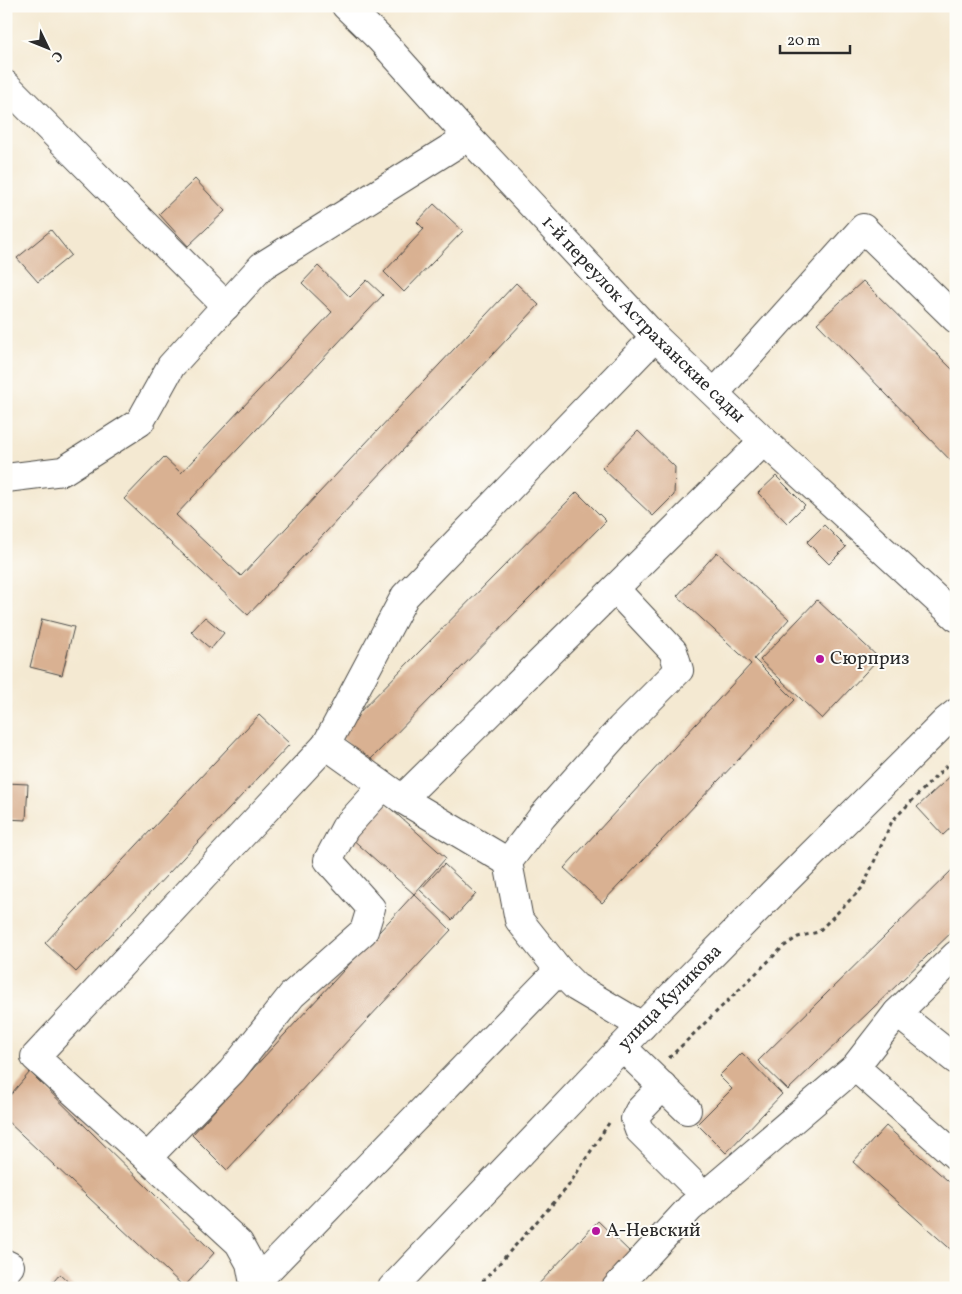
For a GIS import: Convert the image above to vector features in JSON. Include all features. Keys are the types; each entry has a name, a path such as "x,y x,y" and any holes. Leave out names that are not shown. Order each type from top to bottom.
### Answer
{"street":[{"name":"1-й переулок Астраханские сады","path":"346,6 380,39 468,137 655,336 764,441 956,617"},
{"path":"6,85 226,306"},
{"path":"6,478 62,471 140,422 171,366 262,266 468,137"},
{"path":"715,393 863,228 956,318"},
{"path":"254,1286 250,1263 239,1243 35,1057 326,745 405,596 655,336"},
{"path":"147,1158 232,1071 292,995 364,931 371,908 328,860 345,828 392,792 614,589 764,441"},
{"path":"614,589 673,650 680,670 621,728 542,817 508,862 519,920 559,970 576,987 642,1026"},
{"name":"улица Куликова","path":"392,1288 642,1026 774,891 956,713"},
{"path":"326,745 392,792 508,862"},
{"path":"616,1288 690,1208 855,1067 897,1012 956,955"},
{"path":"254,1286 559,970"},
{"path":"897,1012 956,1060"},
{"path":"622,1047 687,1110"},
{"path":"855,1067 956,1156"},
{"path":"657,1081 635,1119 639,1130 691,1182"},
{"path":"6,1264 10,1266 6,1270"}],"path":[{"path":"657,1081 783,947 798,937 818,932 863,887 892,821 956,756"},
{"path":"477,1288 567,1188 614,1116"}],"building":[{"path":"195,179 225,211 188,246 159,214"},
{"path":"434,204 463,231 404,292 384,272 424,229 417,222"},
{"path":"51,230 71,255 38,282 17,258"},
{"path":"318,266 350,297 367,280 383,295 176,515 241,576 516,283 539,305 248,615 124,499 164,457 181,473 332,312 302,283"},
{"path":"863,281 956,373 956,466 817,323"},
{"path":"638,431 675,467 674,495 653,516 602,468"},
{"path":"776,476 805,505 787,523 758,493"},
{"path":"577,492 606,521 367,763 338,734"},
{"path":"824,525 846,547 829,564 807,542"},
{"path":"717,552 789,619 754,659 795,700 602,903 564,868 751,664 677,596"},
{"name":"Сюрприз","path":"817,600 879,658 822,719 760,660"},
{"path":"205,617 224,633 211,649 191,632"},
{"path":"42,619 74,627 62,675 30,667"},
{"path":"259,715 290,744 76,972 45,943"},
{"path":"956,771 956,823 943,835 917,807"},
{"path":"6,783 28,784 26,820 6,819"},
{"path":"382,801 446,858 414,894 350,837"},
{"path":"444,864 476,894 452,920 420,890"},
{"path":"956,866 956,928 788,1090 758,1061"},
{"path":"414,894 451,930 227,1170 192,1135"},
{"path":"742,1053 782,1094 726,1153 697,1124 732,1089 719,1076"},
{"path":"30,1072 214,1253 184,1287 6,1120 6,1100"},
{"path":"886,1126 956,1188 956,1254 853,1162"},
{"path":"598,1221 632,1254 600,1288 535,1288"},
{"path":"60,1274 75,1288 48,1288"}],"place":[{"name":"Сюрприз","path":"820,659"},
{"name":"А-Невский","path":"596,1231"}]}
